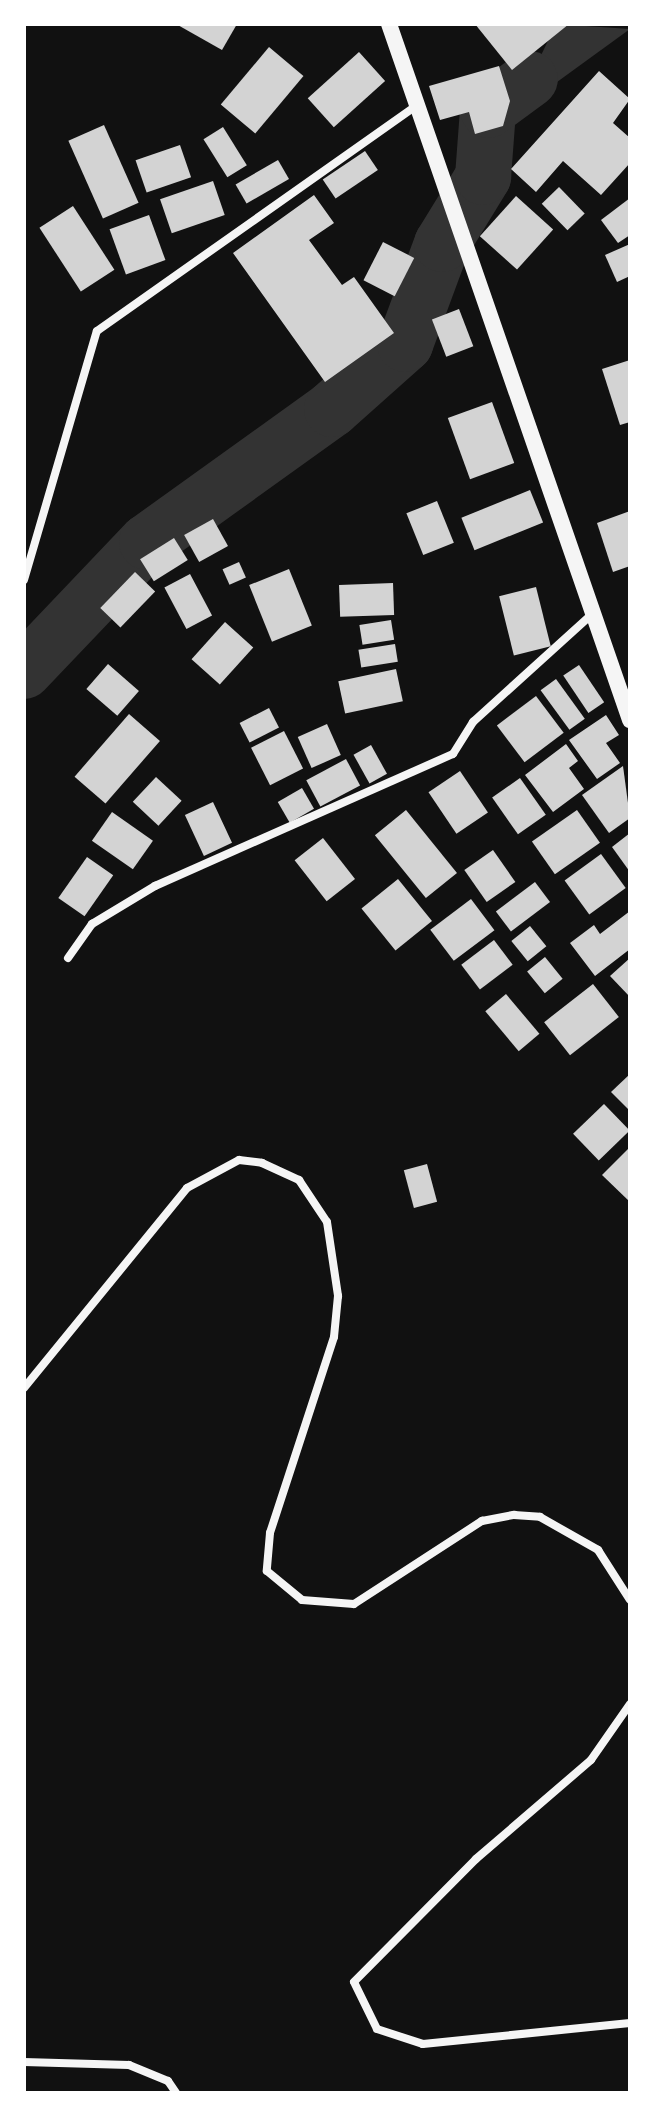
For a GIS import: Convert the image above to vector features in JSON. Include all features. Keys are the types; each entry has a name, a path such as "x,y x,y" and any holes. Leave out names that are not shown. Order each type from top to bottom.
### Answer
{"main road":[{"path":"389,24 630,720"}],"street":[{"path":"24,580 97,331 417,105"},
{"path":"68,958 92,924 155,886 453,754 473,722 594,613"},
{"path":"24,1388 187,1188 239,1160 262,1163 299,1180 327,1222 338,1296 334,1337 270,1533 267,1571 302,1600 354,1604 482,1521 514,1515 540,1517 598,1550 630,1600"},
{"path":"630,1704 591,1760 476,1859 354,1982 377,2029 423,2044 630,2023"},
{"path":"24,2062 129,2065 168,2081 176,2093"}],"shaded area":[{"path":"556,24 630,29 513,114"}],"building":[{"path":"176,24 237,24 222,50"},
{"path":"475,24 569,24 512,70"},
{"path":"269,47 303,76 255,133 221,104"},
{"path":"359,52 385,81 334,127 308,98"},
{"path":"499,66 510,101 503,126 475,134 469,112 440,120 429,86"},
{"path":"599,71 630,99 613,123 630,138 630,163 601,195 563,161 536,192 511,169"},
{"path":"104,125 139,203 103,219 68,141"},
{"path":"223,127 247,165 227,177 203,139"},
{"path":"180,145 191,177 147,192 136,160"},
{"path":"365,151 378,170 336,199 323,180"},
{"path":"278,160 289,179 247,204 236,184"},
{"path":"213,181 225,215 172,233 160,199"},
{"path":"559,187 585,214 567,230 542,204"},
{"path":"314,195 334,223 309,240 342,285 354,277 394,333 325,382 233,253"},
{"path":"516,196 553,229 517,270 480,236"},
{"path":"630,198 630,235 618,243 601,220"},
{"path":"73,206 114,270 81,292 39,228"},
{"path":"149,215 165,260 126,274 110,229"},
{"path":"383,242 414,258 395,296 363,280"},
{"path":"630,244 630,276 617,282 605,255"},
{"path":"459,309 473,346 446,357 432,319"},
{"path":"630,360 630,422 620,425 602,369"},
{"path":"492,402 514,463 470,479 448,418"},
{"path":"530,490 543,522 474,550 461,518"},
{"path":"437,501 454,543 423,555 406,513"},
{"path":"630,511 630,566 613,572 597,523"},
{"path":"213,519 228,546 199,562 184,535"},
{"path":"174,538 188,560 154,581 140,559"},
{"path":"239,562 246,578 229,585 223,569"},
{"path":"289,569 312,626 272,642 249,585"},
{"path":"135,572 155,591 120,627 100,608"},
{"path":"190,574 212,615 186,629 164,588"},
{"path":"393,583 394,615 340,617 339,585"},
{"path":"536,587 551,646 514,655 499,596"},
{"path":"391,620 394,640 363,645 359,625"},
{"path":"225,622 253,647 220,685 192,659"},
{"path":"395,644 398,662 361,668 358,650"},
{"path":"108,664 139,691 117,716 86,689"},
{"path":"579,665 604,702 588,713 563,676"},
{"path":"396,669 403,701 345,714 338,681"},
{"path":"556,679 585,719 569,730 541,690"},
{"path":"536,696 564,733 525,762 497,725"},
{"path":"269,708 279,728 250,743 240,723"},
{"path":"129,714 160,741 105,804 75,777"},
{"path":"606,715 619,735 606,743 620,763 597,779 569,740"},
{"path":"327,724 341,755 312,768 298,737"},
{"path":"284,731 303,768 270,785 251,748"},
{"path":"566,744 578,761 569,768 584,789 553,812 525,775"},
{"path":"371,745 387,774 370,784 354,755"},
{"path":"346,759 360,785 320,807 306,780"},
{"path":"623,766 630,818 609,833 582,795"},
{"path":"460,771 488,812 456,834 428,792"},
{"path":"156,777 182,801 158,826 133,802"},
{"path":"520,778 546,815 518,834 492,798"},
{"path":"302,788 314,809 290,823 278,802"},
{"path":"213,802 232,843 204,856 185,815"},
{"path":"406,810 457,873 426,898 375,835"},
{"path":"577,810 600,843 555,874 532,842"},
{"path":"112,812 153,841 133,869 92,841"},
{"path":"630,833 630,872 612,847"},
{"path":"323,838 355,879 327,901 295,860"},
{"path":"493,850 515,882 487,902 464,870"},
{"path":"601,854 626,888 589,914 565,880"},
{"path":"87,857 113,875 85,916 58,898"},
{"path":"398,879 432,921 395,951 361,909"},
{"path":"535,882 550,902 511,931 496,911"},
{"path":"471,899 494,930 454,961 430,930"},
{"path":"630,911 630,949 595,976 570,943 594,925 600,934"},
{"path":"530,926 546,946 528,961 511,941"},
{"path":"494,940 513,965 480,989 461,965"},
{"path":"545,957 563,979 545,993 527,971"},
{"path":"630,958 630,997 610,976"},
{"path":"593,984 619,1017 570,1055 544,1022"},
{"path":"506,994 539,1034 519,1051 485,1011"},
{"path":"630,1074 630,1111 611,1092"},
{"path":"604,1104 630,1131 599,1160 573,1134"},
{"path":"630,1147 630,1202 602,1175"},
{"path":"427,1164 437,1202 414,1208 404,1170"}],"waterway":[{"path":"24,671 147,542 332,409 405,344 442,244 483,177 488,110 530,79"}]}
